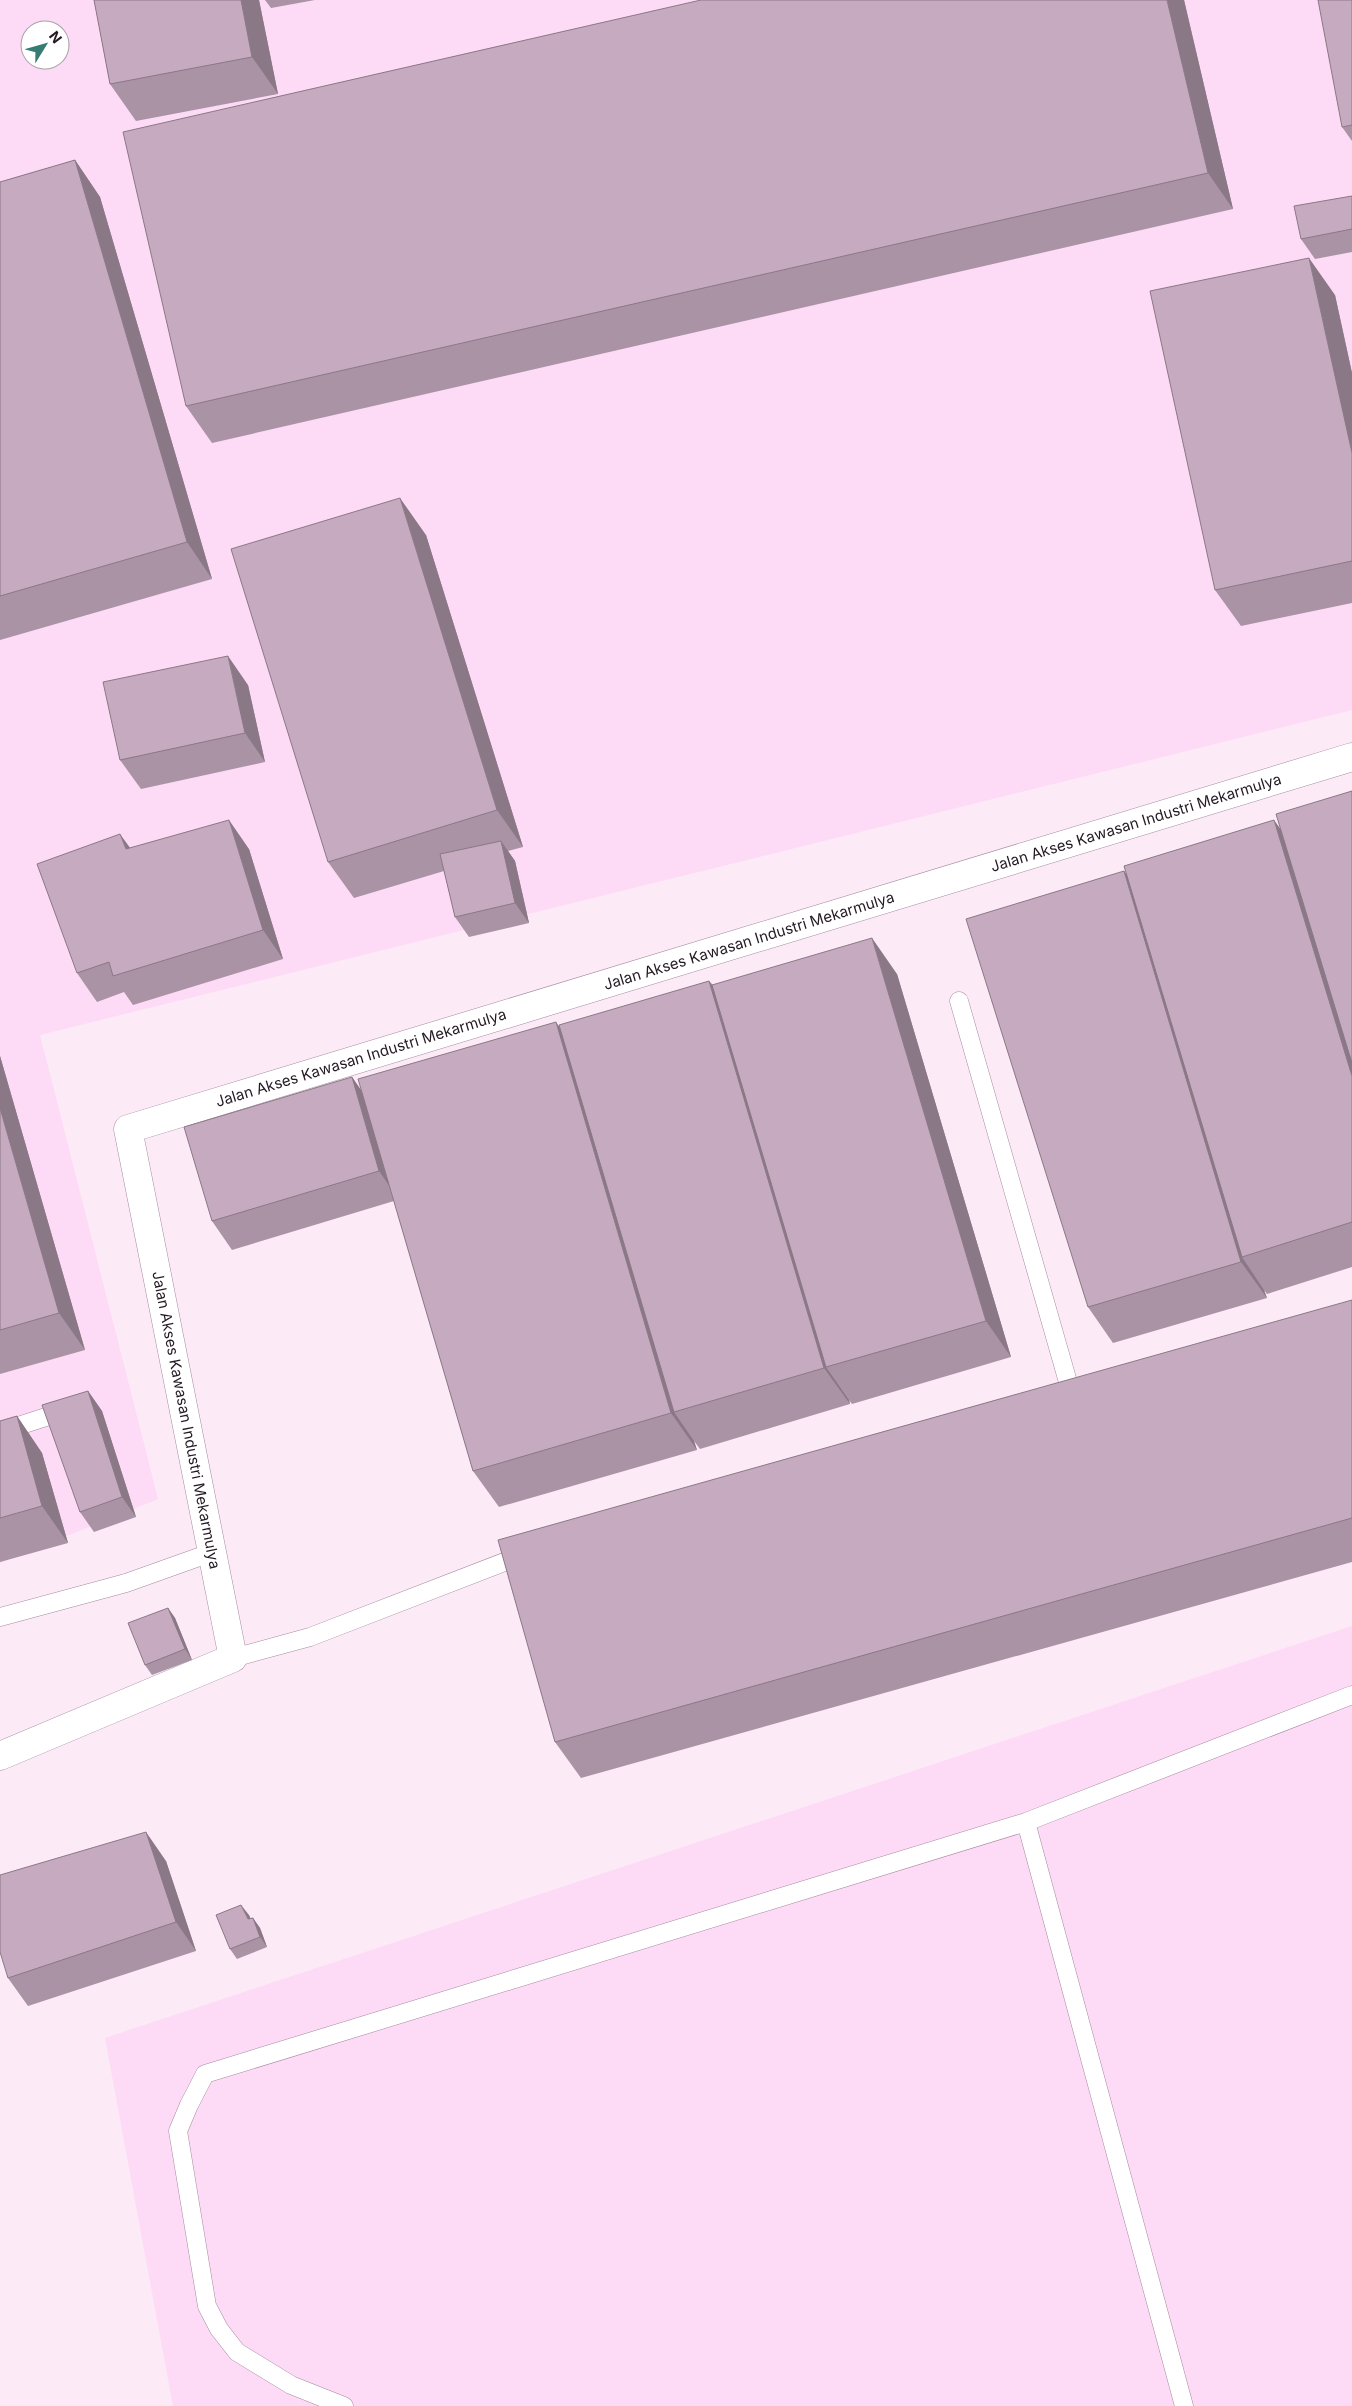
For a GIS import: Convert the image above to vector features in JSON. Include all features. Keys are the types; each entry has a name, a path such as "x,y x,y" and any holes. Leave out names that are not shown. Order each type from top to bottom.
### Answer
{"street":[{"name":"Jalan Akses Kawasan Industri Mekarmulya","path":"233,1658 128,1129 1352,757"},
{"path":"0,1756 233,1658"}],"lane":[{"path":"959,1000 1070,1388"},
{"path":"1051,1394 1089,1383"},
{"path":"0,1432 58,1413"},
{"path":"233,1658 310,1637 542,1548"},
{"path":"0,1617 126,1583 213,1552"},
{"path":"344,2406 291,2385 237,2352 219,2329 207,2306 178,2131 189,2105 206,2074 1026,1822 1352,1695"},
{"path":"1026,1822 1184,2406"}],"shaded area":[{"path":"0,0 1352,0 1352,710 40,1035 158,1499 0,1563"},
{"path":"1352,1626 1352,2406 173,2406 105,2038"}],"building":[{"path":"94,0 241,0 252,57 110,84"},
{"path":"701,0 1167,0 1208,173 186,406 123,132"},
{"path":"1318,0 1352,0 1352,125 1342,127"},
{"path":"75,160 187,542 0,596 0,182"},
{"path":"1352,196 1352,229 1301,239 1294,206"},
{"path":"1309,258 1352,453 1352,561 1215,590 1150,291"},
{"path":"400,498 497,810 328,862 231,549"},
{"path":"228,656 245,733 120,760 103,682"},
{"path":"1352,791 1352,1063 1276,814"},
{"path":"229,820 263,930 113,976 109,962 77,973 37,864 120,834 126,849"},
{"path":"1274,820 1352,1076 1352,1222 1242,1257 1124,866"},
{"path":"501,841 515,903 455,917 440,854"},
{"path":"1124,871 1241,1262 1088,1307 966,919"},
{"path":"872,938 986,1321 826,1367 712,985"},
{"path":"709,981 824,1368 674,1412 559,1025"},
{"path":"556,1022 671,1413 473,1471 358,1079"},
{"path":"352,1077 379,1171 212,1221 184,1127"},
{"path":"0,1108 59,1313 0,1330"},
{"path":"1352,1300 1352,1518 555,1742 498,1540"},
{"path":"88,1391 122,1497 80,1512 42,1405"},
{"path":"17,1416 42,1506 0,1518 0,1421"},
{"path":"168,1608 185,1649 145,1665 128,1623"},
{"path":"146,1832 176,1922 8,1978 0,1952 0,1875"},
{"path":"241,1905 248,1919 253,1918 260,1937 230,1949 216,1915"}]}
